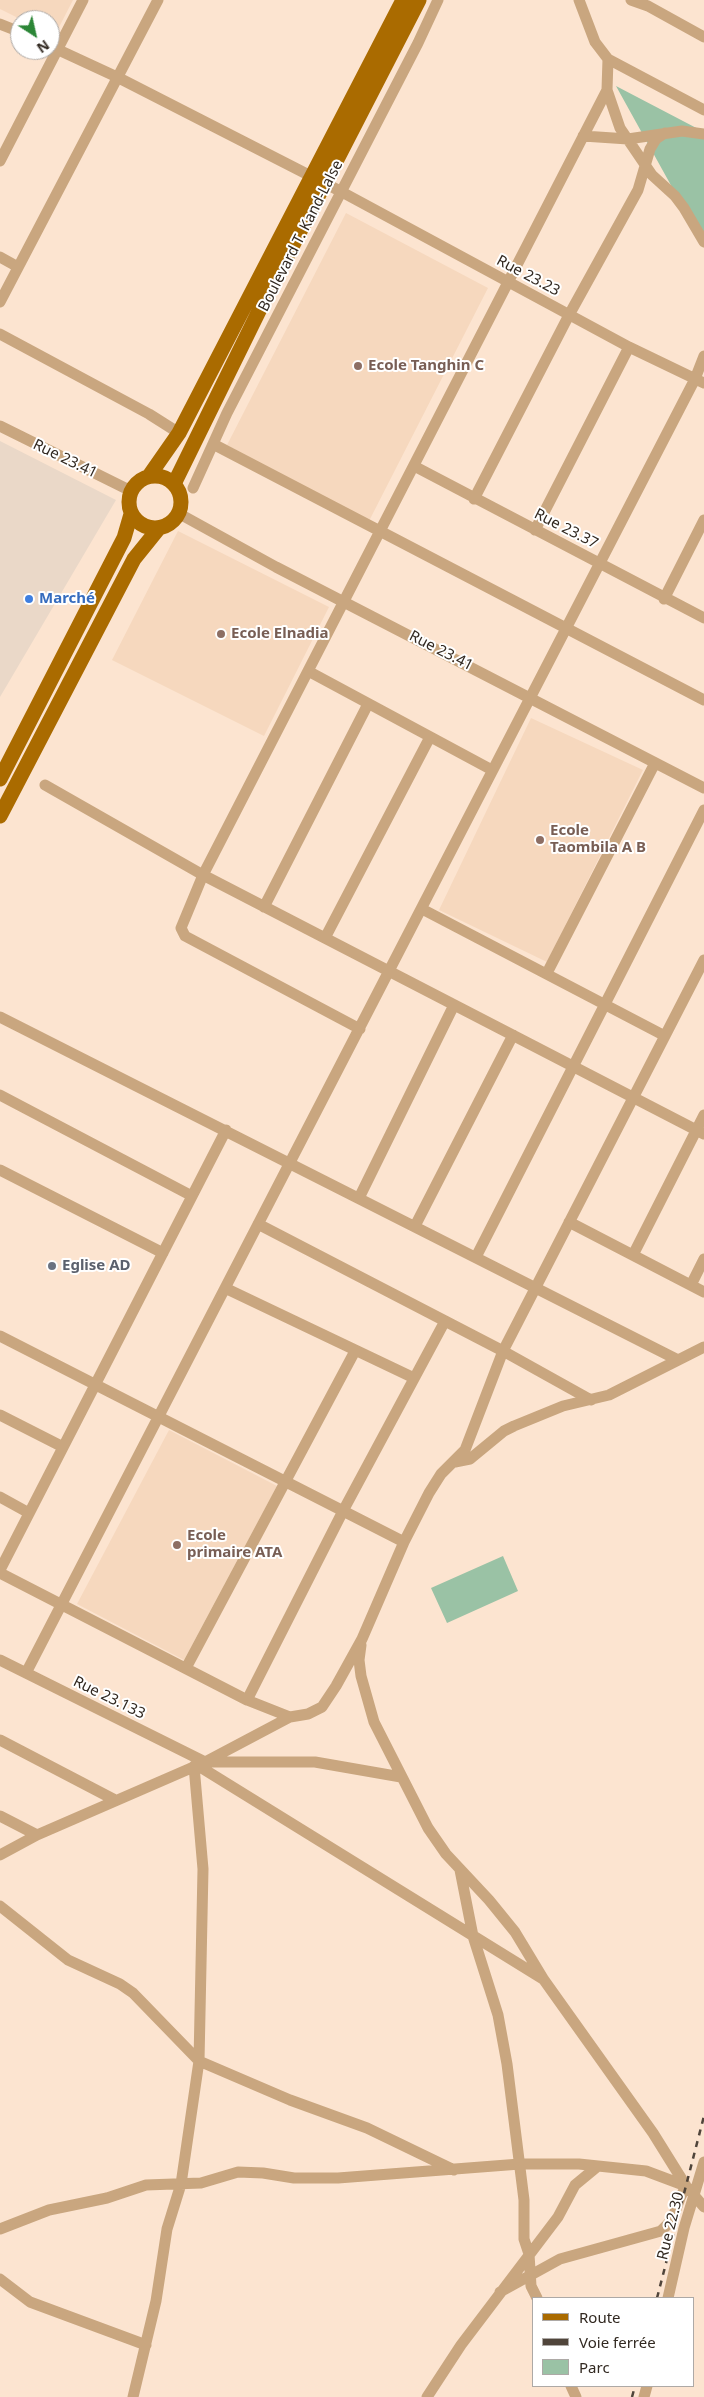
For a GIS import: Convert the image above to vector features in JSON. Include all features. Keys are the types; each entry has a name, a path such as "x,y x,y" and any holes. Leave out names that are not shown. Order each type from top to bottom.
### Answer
{"main road":[{"path":"174,484 403,0"},
{"path":"0,778 124,538 131,514 129,506 131,491 136,484 149,476 179,433 419,0"},
{"path":"0,816 134,558 159,528 174,520 178,514 181,499 174,484 167,479 149,476"},
{"path":"131,514 143,526 159,528"}],"street":[{"path":"60,37 83,0"},
{"path":"0,302 158,0"},
{"name":"Boulevard T. Kand-Lalse","path":"193,488 213,444 340,191 418,43 438,0"},
{"path":"579,0 595,42 608,59 704,110"},
{"path":"631,0 648,6 704,37"},
{"path":"60,50 117,77"},
{"path":"608,59 607,90 620,128 662,186 675,196 704,242"},
{"path":"0,161 48,60"},
{"name":"Rue 23.23","path":"117,77 319,180 569,315 700,381"},
{"path":"360,1029 183,934 181,928 204,875 607,90"},
{"path":"583,136 628,139 682,131 704,134"},
{"path":"474,499 569,315 638,190 650,149 656,139 665,133"},
{"path":"0,257 18,267"},
{"path":"0,334 149,414 179,433"},
{"path":"535,530 629,346"},
{"path":"26,1673 422,909 530,696 700,381 704,356"},
{"name":"Rue 23.41","path":"0,426 131,491"},
{"path":"213,444 704,700"},
{"name":"Rue 23.37","path":"414,466 664,599 704,618"},
{"name":"Rue 23.41","path":"178,514 704,788"},
{"path":"664,599 704,520"},
{"path":"308,671 492,770"},
{"path":"264,907 368,704"},
{"path":"325,938 430,737"},
{"path":"547,974 655,763"},
{"path":"45,785 264,907 700,1132"},
{"path":"476,1257 704,810"},
{"path":"422,909 665,1036"},
{"path":"0,1855 36,1835 199,1764 290,1717 308,1714 322,1707 362,1639 404,1542 442,1474 465,1450 503,1351 704,960"},
{"path":"359,1198 454,1005"},
{"path":"0,1018 226,1130 678,1360"},
{"path":"415,1226 513,1035"},
{"path":"0,1095 192,1196"},
{"path":"633,1254 700,1132 704,1115"},
{"path":"226,1130 0,1572 247,1700 290,1717"},
{"path":"0,1170 163,1252"},
{"path":"569,1222 704,1292"},
{"path":"258,1224 503,1351 591,1400"},
{"path":"691,1285 704,1259"},
{"path":"225,1288 414,1378"},
{"path":"247,1700 343,1511 445,1321"},
{"path":"0,1336 404,1542"},
{"path":"455,1462 470,1459 504,1431 514,1426 562,1406 610,1395 704,1347"},
{"path":"186,1668 356,1350"},
{"path":"0,1415 63,1447"},
{"path":"0,1498 29,1513"},
{"path":"362,1639 359,1660 368,1702 380,1737 428,1828 460,1870 505,1918 544,1980 653,2133 693,2196 704,2207"},
{"name":"Rue 23.133","path":"0,1660 199,1764 544,1980"},
{"path":"0,1740 115,1800"},
{"path":"199,1764 315,1762 401,1777"},
{"path":"133,2397 146,2346 167,2229 181,2184 199,2061 203,1960 203,1870 199,1764"},
{"path":"0,1816 36,1835"},
{"path":"460,1870 473,1936 498,2015 507,2064 520,2164 524,2206 524,2239 529,2254 531,2286 536,2297"},
{"path":"0,1906 68,1960 120,1984 133,1993 199,2061 290,2100 382,2134 455,2170"},
{"path":"0,2229 49,2210 107,2198 146,2185 201,2183 230,2174 250,2172 314,2179 364,2178 520,2164 598,2166 646,2171 686,2186"},
{"path":"427,2397 460,2345 558,2217 575,2185 598,2166"},
{"name":"Rue 22.30","path":"668,2297 693,2196 703,2168"},
{"path":"500,2292 560,2259 661,2231 672,2220 686,2186"},
{"path":"0,2279 30,2302 146,2346"}],"shaded area":[{"path":"0,0 73,0 60,25 60,10 10,10 10,14 0,9"},
{"name":"Ecole Tanghin C","path":"346,213 488,288 368,523 227,445"},
{"name":"Marché","path":"0,441 116,500 0,697"},
{"name":"Ecole Elnadia","path":"178,531 329,607 264,736 112,660"},
{"name":"Ecole Taombila A B","path":"531,718 643,770 547,962 439,910"},
{"name":"Ecole primaire ATA","path":"169,1430 277,1486 184,1660 77,1604"}],"green space":[{"path":"616,86 704,132 704,245"},
{"path":"503,1556 518,1591 447,1623 431,1588"}],"railway":[{"path":"657,2297 704,2116"},
{"path":"632,2397 635,2387"}],"place":[{"name":"Ecole Tanghin C","path":"358,366"},
{"name":"Marché","path":"29,599"},
{"name":"Ecole Elnadia","path":"221,634"},
{"name":"Ecole Taombila A B","path":"540,840"},
{"name":"Eglise AD","path":"52,1266"},
{"name":"Ecole primaire ATA","path":"177,1545"}]}
